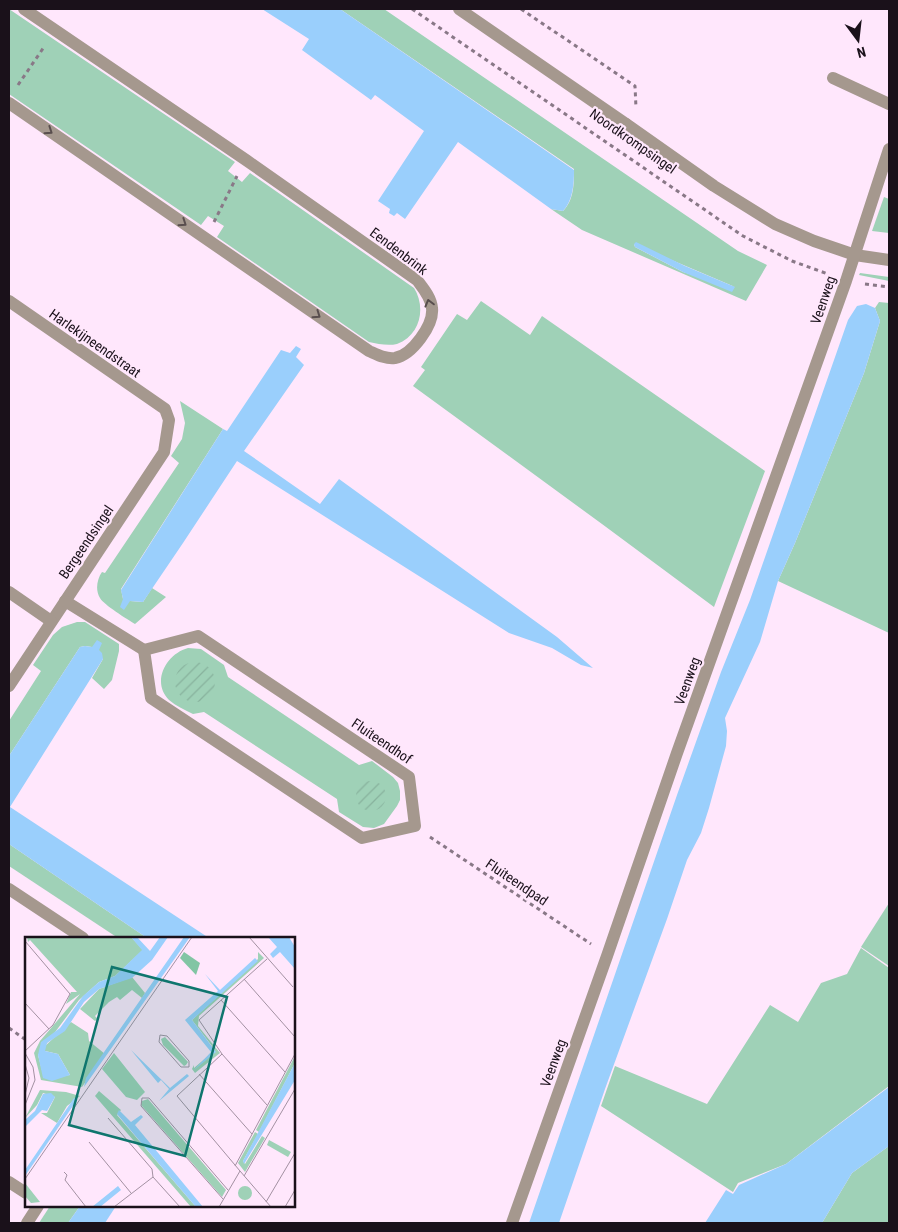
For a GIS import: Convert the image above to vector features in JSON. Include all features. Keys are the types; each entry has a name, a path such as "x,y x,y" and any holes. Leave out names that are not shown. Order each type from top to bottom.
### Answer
{"street":[{"name":"Eendenbrink","path":"9,103 369,351 385,358 397,357 408,352 421,339 430,322 432,308 426,292 417,280 246,160 24,9"},
{"name":"Noordkrompsingel","path":"459,9 714,186 775,224 814,241 855,254 889,260"},
{"path":"833,78 889,104"},
{"name":"Veenweg","path":"512,1223 608,956 677,753 846,281 889,149"},
{"name":"Harlekijneendstraat","path":"9,301 165,409"},
{"name":"Bergeendsingel","path":"9,686 164,452 169,420 165,409"},
{"path":"9,592 51,621"},
{"path":"65,601 144,650 151,698 362,838 415,826"},
{"name":"Fluiteendhof","path":"144,650 198,636 409,778 415,826"},
{"path":"9,889 81,937"},
{"path":"9,1182 25,1192"},
{"path":"27,1223 37,1207"}],"path":[{"name":"Noordkrompsingel","path":"412,9 743,236 792,262 846,281"},
{"path":"521,9 635,86 637,107 626,124"},
{"path":"14,90 56,30"},
{"path":"205,238 246,160"},
{"name":"Fluiteendpad","path":"415,826 608,956"},
{"path":"9,1028 25,1039"}],"green space":[{"path":"9,9 235,162 228,171 242,182 250,173 414,288 418,295 420,312 419,320 411,334 397,344 387,345 369,342 217,237 224,226 208,216 201,225 9,94"},
{"path":"340,9 384,9 738,251 767,265 746,301 582,230 551,209 563,211 567,207 573,192 574,169","holes":["634,244 735,287 683,272 635,247"]},
{"path":"884,197 889,199 889,233 872,231"},
{"path":"860,273 889,277 889,281 859,275"},
{"path":"481,301 530,335 542,316 765,471 714,607 413,386 425,370 421,367 457,314 467,320"},
{"path":"879,302 889,303 889,633 778,581 864,373 880,321 875,308"},
{"path":"180,401 223,429 121,589 123,599 130,601 143,602 152,588 166,597 135,624 102,601 97,588 98,581 102,572 105,573 179,463 171,456 182,439 185,423"},
{"path":"77,622 85,622 119,644 112,680 104,689 92,678 103,659 92,647 80,647 9,756 9,721 41,671 33,665 53,635 62,627"},
{"path":"188,648 201,649 224,665 228,677 359,765 372,761 393,777 398,783 400,800 384,824 374,828 363,827 339,812 337,799 204,712 193,714 169,700 161,685 161,677 173,656"},
{"path":"191,662 199,662 206,665 212,671 215,682 212,693 206,699 199,702 191,702 184,699 178,693 175,686 175,678 178,671 184,665"},
{"path":"371,781 382,785 386,796 382,807 371,811 360,807 356,796 360,785"},
{"path":"9,844 146,937 116,937 9,866"},
{"path":"889,903 889,966 861,947"},
{"path":"861,948 889,968 889,1086 786,1164 738,1183 733,1192 601,1106 615,1066 707,1104 770,1005 798,1022 821,983 847,974"},
{"path":"889,1146 889,1223 822,1223 852,1173"},
{"path":"49,1207 79,1207 68,1223 39,1223"}],"water":[{"path":"262,9 340,9 574,170 572,192 566,207 563,211 551,209 458,142 405,219 397,213 394,216 389,213 390,209 378,201 424,131 375,95 371,100 302,50 309,39"},
{"path":"636,242 685,266 735,287 732,292 683,272 635,247 634,244"},
{"path":"866,304 875,308 880,321 864,373 778,581 760,642 725,718 727,731 726,746 701,833 687,860 559,1223 529,1223 677,795 721,672 750,600 848,320 857,306"},
{"path":"296,346 301,349 296,357 304,365 244,451 320,504 339,479 557,637 593,668 581,665 552,648 509,633 237,461 143,602 130,601 124,610 120,607 123,599 121,590 223,429 227,431 281,350 290,353"},
{"path":"97,640 102,643 99,650 102,653 103,659 10,807 207,937 146,937 9,844 9,756 80,647 92,647"},
{"path":"889,1087 889,1146 852,1173 822,1223 705,1223 726,1190 733,1194 739,1185 786,1164"},
{"path":"79,1207 115,1207 105,1223 68,1223"}]}
